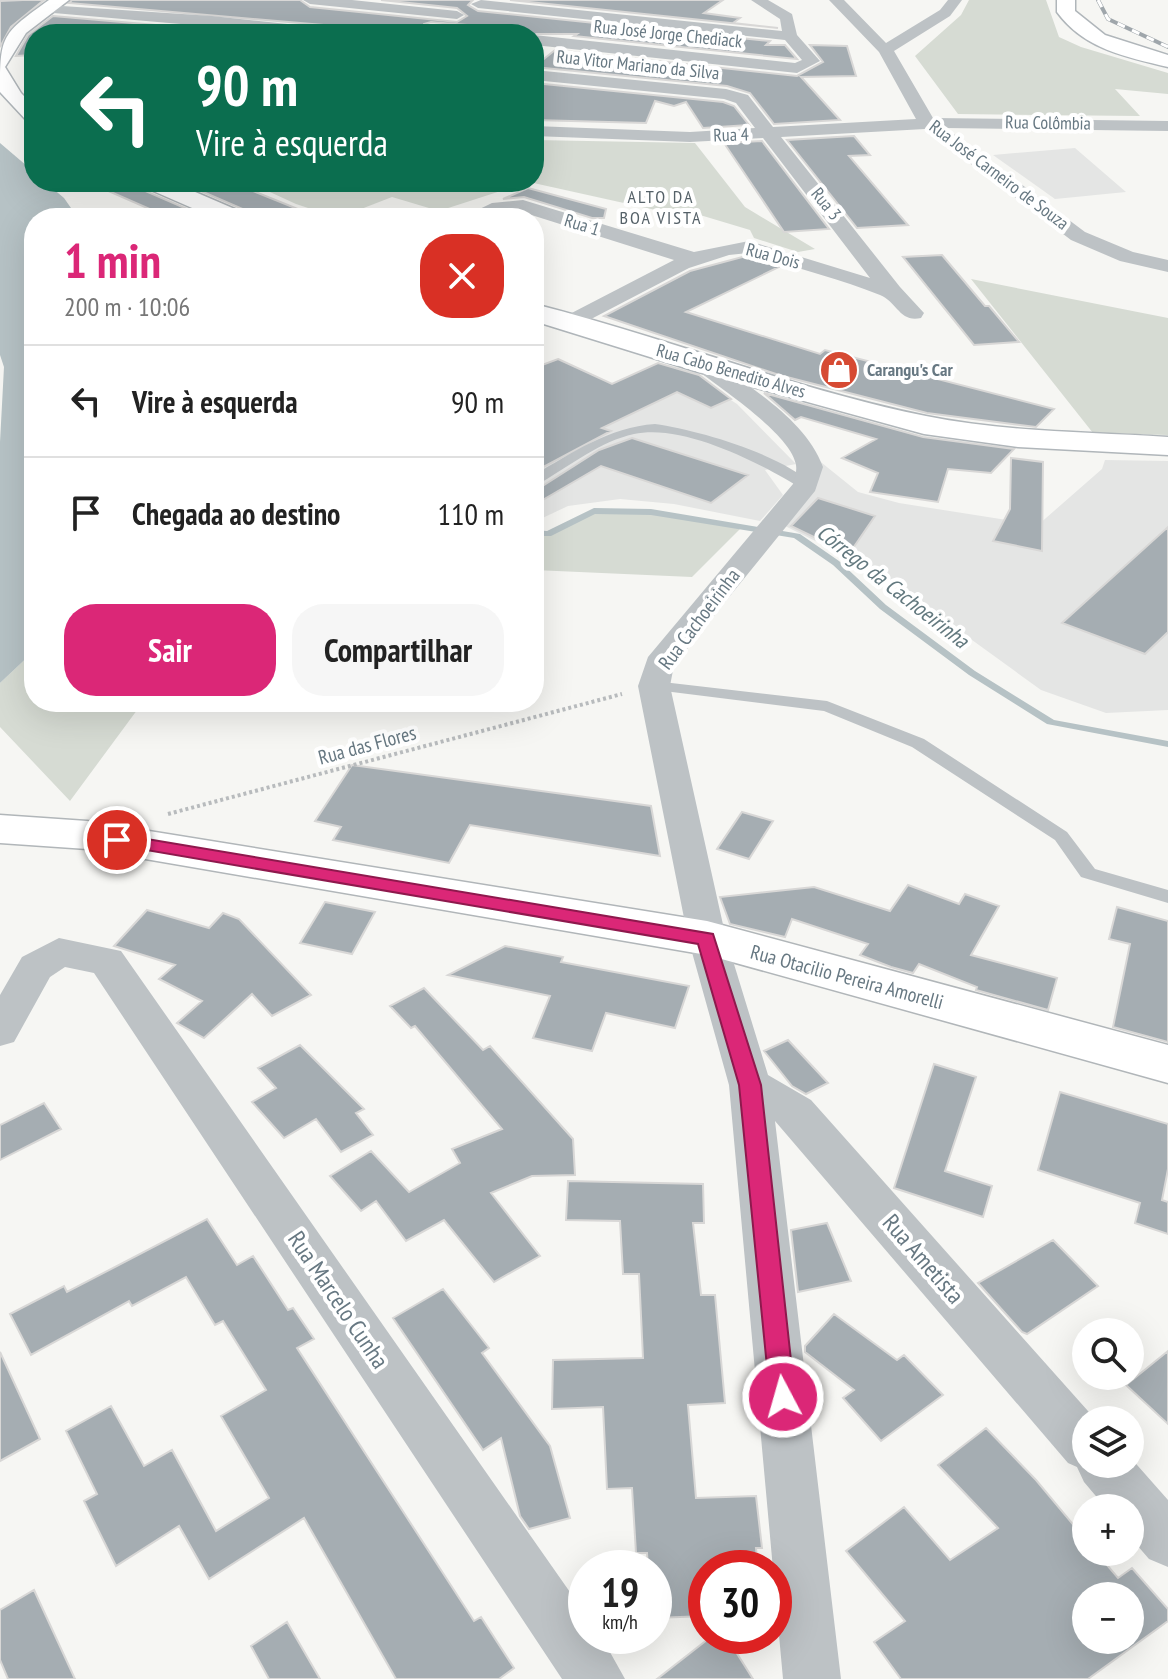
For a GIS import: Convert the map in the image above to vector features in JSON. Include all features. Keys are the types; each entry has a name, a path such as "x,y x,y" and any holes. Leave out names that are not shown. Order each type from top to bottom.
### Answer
{"main road":[{"path":"1066,0 1066,12 1085,32 1118,47 1168,61"},
{"path":"27,24 53,5"},
{"path":"0,63 24,26"},
{"path":"0,72 12,96 24,107"},
{"path":"175,192 212,208"},
{"name":"Rua Cabo Benedito Alves","path":"544,315 705,365 924,425 968,433 1168,446"},
{"name":"Rua Otacilio Pereira Amorelli","path":"0,829 87,835 707,938 1168,1064"}],"street":[{"path":"127,14 158,0"},
{"path":"310,0 457,15"},
{"path":"440,24 481,2 790,36 787,17 758,0"},
{"name":"Rua José Carneiro de Souza","path":"836,0 885,50 927,122 1078,236 1127,257 1168,266"},
{"path":"885,50 945,13 955,0"},
{"path":"290,24 340,1"},
{"path":"53,5 240,24"},
{"path":"158,24 168,17"},
{"name":"Rua José Jorge Chediack","path":"544,41 797,68 812,61 790,36"},
{"name":"Rua Vitor Mariano da Silva","path":"544,76 737,97"},
{"name":"Rua 3","path":"737,97 746,102 768,134 860,245 892,292 913,313"},
{"name":"Rua Colômbia","path":"927,122 1168,126"},
{"name":"Rua 4","path":"544,131 690,137 927,122"},
{"path":"1136,125 1157,145"},
{"name":"Rua 1","path":"496,208 529,208"},
{"name":"Rua 1","path":"544,213 694,259"},
{"name":"Rua Dois","path":"570,323 718,249 749,247 892,292"},
{"path":"705,365 803,450 810,466 806,485"},
{"name":"Rua Cachoeirinha","path":"806,485 659,664 654,686 707,938 750,1085 812,1679"},
{"name":"Rua Marcelo Cunha","path":"0,1031 36,967 59,952 107,961 596,1679"},
{"name":"Rua Ametista","path":"750,1085 796,1112 1072,1430"},
{"path":"1114,1478 1168,1540"}],"lane":[{"path":"544,475 623,433 658,428 747,453 780,467 806,485"},
{"path":"654,686 827,706 905,737 1061,836 1088,873 1168,897"}],"path":[{"name":"Rua das Flores","path":"164,815 654,686"}],"shaded area":[{"path":"969,0 1046,0 1059,37 1081,47 1168,73 1168,94 1115,89 1140,116 958,114 915,56 961,15"},
{"path":"544,140 695,143 745,207 815,249 798,252 754,238 750,230 690,212 678,215 544,185"},
{"path":"0,143 24,163 24,192 57,192 71,208 24,208 24,660 0,683 0,442 4,367 0,355"},
{"path":"1075,148 1126,192 1055,199 993,155"},
{"path":"270,192 498,192 448,208 429,208 392,197 364,208 308,208"},
{"path":"971,279 1168,318 1168,435 1093,433"},
{"path":"703,382 737,404 796,464 765,470 783,495 760,521 674,504 620,499 568,506 544,517 544,438"},
{"path":"817,459 858,492 899,503 1038,525 1102,469 1105,460 1168,461 1168,710 1106,713 1041,690 878,572 781,524"},
{"path":"594,511 651,512 742,527 692,577 544,570 544,534"},
{"path":"24,660 24,712 136,712 70,801 0,727 0,683"}],"building":[{"path":"44,0 11,27 0,47 0,1"},
{"path":"72,0 300,0 310,7 457,22 467,16 457,8 381,0 473,0 468,5 478,11 770,41 766,45 785,45 797,59 574,36 577,34 544,34 544,24 312,24 69,3"},
{"path":"510,0 723,0 704,13 740,18 733,23 778,28"},
{"path":"53,16 144,24 42,24"},
{"path":"24,42 24,56 16,56"},
{"path":"810,45 847,46 856,76 801,77 840,120 774,124 750,93 727,86 544,68 544,59 555,50 797,76 823,62"},
{"path":"544,84 723,102 734,106 749,125 703,128 686,102 674,106 655,101 646,123 544,120"},
{"path":"854,136 870,155 849,156 908,225 857,228 787,140"},
{"path":"762,141 829,229 784,232 724,143"},
{"path":"111,192 148,192 185,208 147,208"},
{"path":"203,192 256,192 295,208 240,208"},
{"path":"519,192 543,192 606,209 604,218 592,218 524,197 503,199"},
{"path":"942,255 1019,342 974,345 903,257"},
{"path":"746,256 779,267 686,312 820,354 825,350 1054,409 1036,427 927,413 779,375 604,316 690,271"},
{"path":"558,359 612,384 658,363 699,375 731,399 711,408 677,392 602,428 611,431 544,467 544,364"},
{"path":"764,393 923,437 1014,449 991,473 948,469 938,502 870,492 878,473 842,458 876,439 801,417 795,420"},
{"path":"632,438 748,475 711,503 601,466 544,499 544,485 599,450"},
{"path":"1011,458 1043,462 1042,551 993,541 1010,509"},
{"path":"818,498 875,516 849,554 791,526"},
{"path":"1168,527 1168,632 1145,654 1062,623"},
{"path":"352,765 651,806 660,856 470,825 449,863 333,840 341,827 315,821"},
{"path":"742,812 773,821 749,859 717,849"},
{"path":"908,885 959,904 965,894 999,906 971,955 1057,978 1048,1010 976,990 977,987 919,964 913,973 891,967 860,955 868,944 792,919 785,937 730,924 720,897 814,887 890,911"},
{"path":"325,902 375,912 352,954 300,943"},
{"path":"1117,907 1168,921 1168,1042 1113,1027 1130,944 1109,939"},
{"path":"147,910 209,928 223,913 239,919 311,995 272,1016 252,994 204,1038 177,1023 202,1001 159,979 175,965 114,946"},
{"path":"505,946 563,957 561,962 689,986 675,1028 606,1013 592,1051 533,1038 550,996 448,975"},
{"path":"424,988 483,1050 490,1046 573,1139 575,1175 532,1176 491,1193 540,1256 494,1282 444,1220 406,1241 376,1201 361,1211 330,1176 371,1151 409,1192 460,1163 452,1149 502,1129 415,1026 411,1028 390,1006"},
{"path":"788,1040 828,1083 806,1094 792,1086 764,1051"},
{"path":"300,1045 364,1109 356,1113 373,1135 341,1152 316,1119 284,1138 252,1102 276,1088 258,1068"},
{"path":"934,1064 976,1077 945,1171 992,1186 983,1217 894,1188"},
{"path":"1060,1092 1168,1124 1168,1169 1162,1200 1168,1202 1168,1234 1135,1223 1140,1203 1038,1170"},
{"path":"44,1103 61,1129 0,1160 0,1125"},
{"path":"568,1181 703,1184 704,1223 693,1223 701,1295 715,1295 725,1403 688,1405 696,1498 756,1496 762,1548 688,1550 688,1617 672,1617 672,1550 636,1550 632,1488 607,1489 603,1407 552,1409 553,1360 643,1358 639,1274 623,1274 620,1221 566,1220"},
{"path":"207,1219 237,1265 253,1256 288,1310 293,1308 314,1339 297,1348 474,1621 481,1617 514,1668 499,1679 396,1679 304,1518 209,1579 179,1526 116,1566 84,1501 97,1494 66,1431 111,1406 144,1466 172,1450 216,1531 269,1498 221,1416 266,1390 223,1321 215,1325 186,1277 132,1306 129,1301 31,1355 10,1314 64,1286 67,1292"},
{"path":"827,1223 851,1281 798,1292 791,1230"},
{"path":"1053,1240 1098,1286 1027,1334 978,1283"},
{"path":"443,1289 489,1348 482,1353 550,1446 570,1518 529,1529 520,1516 501,1438 483,1450 393,1318"},
{"path":"834,1314 897,1360 904,1355 943,1395 881,1441 843,1398 854,1390 805,1352 805,1346"},
{"path":"1168,1351 1168,1424 1131,1390 1144,1390 1144,1370"},
{"path":"0,1352 40,1439 0,1461"},
{"path":"986,1428 1072,1523 1072,1566 1108,1566 1118,1578 1132,1568 1168,1609 1168,1621 1144,1638 1144,1582 1072,1582 1072,1654 1122,1654 1088,1679 901,1679 874,1642 905,1621 846,1551 904,1507 950,1560 998,1528 938,1465"},
{"path":"34,1590 75,1679 8,1679 0,1660 0,1610"},
{"path":"287,1622 320,1679 269,1679 251,1646"},
{"path":"689,1654 737,1654 753,1679 657,1679"}],"waterway":[{"name":"Córrego da Cachoeirinha","path":"544,534 594,511 651,512 797,536 836,563 883,607 972,673 1051,722 1168,744"}],"railway":[{"path":"1098,0 1108,19 1168,47"}],"place":[{"name":"Carangu's Car","path":"839,370"}],"district":[{"name":"ALTO DA BOA VISTA","path":"661,207"}],"route":[{"path":"117,840 707,938 750,1085 783,1397"}]}
